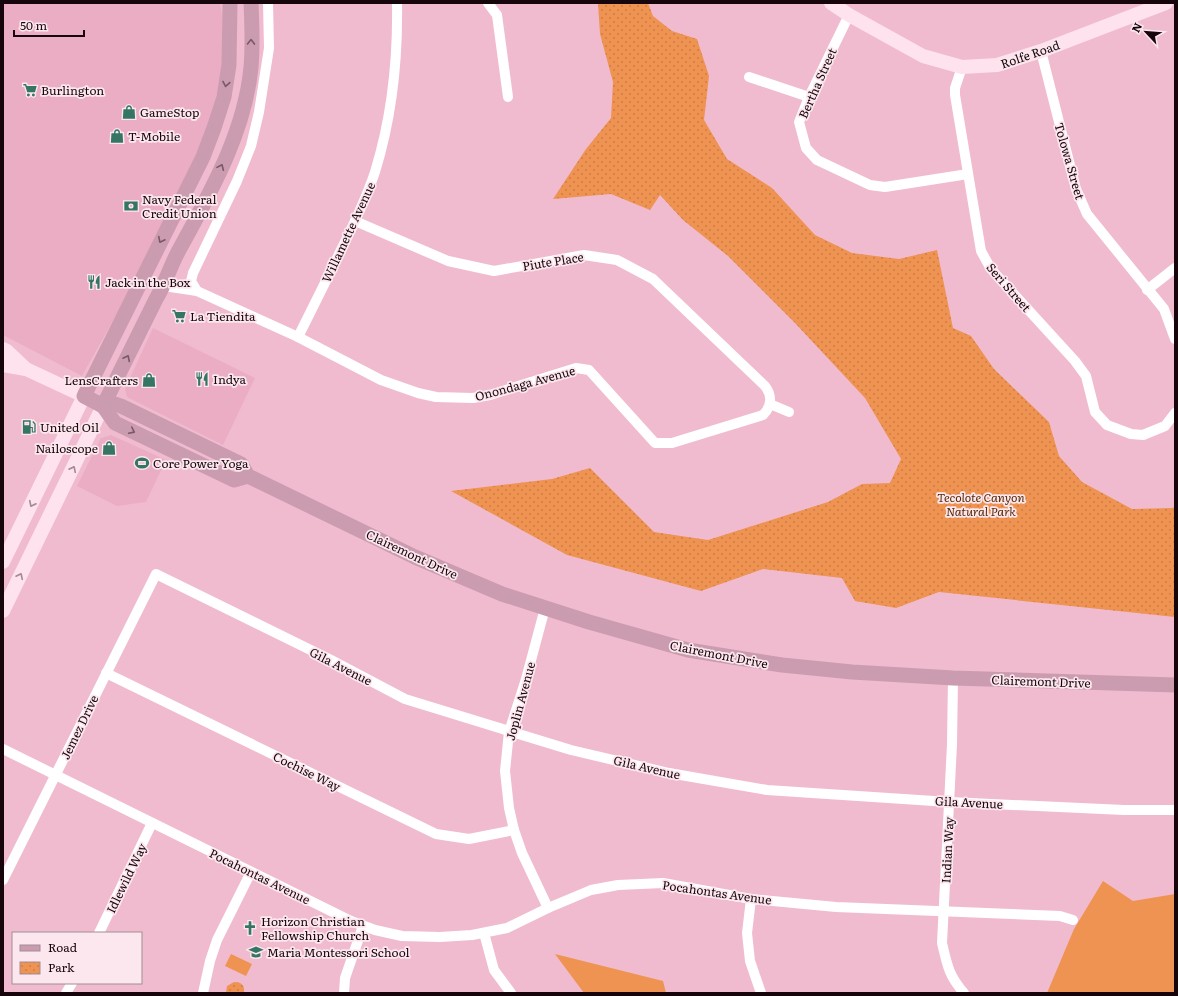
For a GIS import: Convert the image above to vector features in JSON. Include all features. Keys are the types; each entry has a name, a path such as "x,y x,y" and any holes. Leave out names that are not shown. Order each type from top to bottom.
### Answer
{"main road":[{"path":"3,562 203,157 224,97 229,65 230,3"},
{"path":"3,611 156,299 164,286 174,259 222,166 234,135 244,102 251,67 251,3"},
{"name":"Rolfe Road","path":"831,3 849,15 923,56 962,67 997,65 1041,51 1166,3"},
{"name":"Clairemont Drive","path":"3,349 8,351 26,369"},
{"name":"Clairemont Drive","path":"3,365 26,369 84,396 103,406 115,423 217,473 234,480 248,476 416,558 502,594 688,650 782,665 852,672 953,678 1175,685"}],"street":[{"path":"197,291 191,281 193,273 237,180 251,146 259,112 269,48 268,3"},
{"name":"Willamette Avenue","path":"298,337 355,221 375,173 393,93 397,3"},
{"path":"488,3 497,15 508,97"},
{"name":"Bertha Street","path":"849,15 809,97 799,122 806,148 817,160 870,185 885,187 968,174"},
{"name":"Tolowa Street","path":"1041,51 1076,189 1087,214 1147,290 1164,309 1175,339"},
{"name":"Seri Street","path":"962,67 955,88 955,95 981,251 991,269 1075,361 1086,376 1095,412 1107,425 1131,434 1143,435 1165,426 1175,413"},
{"path":"749,77 809,97"},
{"name":"Piute Place","path":"355,221 448,262 494,270 584,255 617,260 654,279 765,386 770,393 770,404"},
{"path":"1147,290 1175,268"},
{"name":"Onondaga Avenue","path":"164,286 197,291 298,337 380,380 418,394 436,397 473,398 490,395 576,368 589,370 655,443 672,444 763,415 768,411 770,404"},
{"path":"770,404 789,412"},
{"name":"Jemez Drive","path":"3,880 156,574"},
{"name":"Gila Avenue","path":"156,574 331,660 405,699 571,750 669,773 768,790 949,802 1124,810 1175,810"},
{"name":"Joplin Avenue","path":"545,608 526,679 509,732 506,771 509,808 514,830 522,853 548,908"},
{"name":"Cochise Way","path":"106,673 436,834 469,839 514,830"},
{"name":"Indian Way","path":"953,678 952,744 942,943 948,968 956,983 964,993"},
{"name":"Pocahontas Avenue","path":"3,749 55,776 362,926 402,936 440,938 472,935 507,928 548,908 591,890 618,884 663,883 750,899 836,907 1060,916 1073,920"},
{"name":"Idlewild Way","path":"99,932 152,823"},
{"path":"203,993 210,961 217,940 251,872"},
{"path":"750,899 747,933 750,961 761,993"},
{"path":"344,993 345,978 362,926"},
{"path":"484,933 494,970 510,993"},
{"path":"66,993 71,984"}],"shaded area":[{"path":"3,3 220,3 222,14 222,77 199,154 125,299 82,376 3,335"},
{"path":"153,328 255,378 223,445 127,397 125,389"},
{"path":"111,435 166,460 146,502 117,506 77,486 101,438"}],"green space":[{"name":"Tecolote Canyon Natural Park","path":"598,3 648,3 653,16 672,31 697,39 709,76 704,120 727,159 772,188 815,235 852,253 899,259 937,250 953,328 971,336 994,369 1049,422 1059,456 1082,482 1132,509 1175,507 1175,617 939,592 896,608 855,601 842,578 763,569 701,591 567,555 451,491 552,479 590,468 654,532 708,540 828,502 862,484 890,483 901,459 865,398 795,323 728,256 683,220 660,195 650,210 611,194 553,199 586,149 611,118 613,82 600,34"},
{"path":"1103,881 1133,901 1175,894 1175,993 1047,993 1074,929"},
{"path":"231,954 252,964 246,976 225,966"},
{"path":"555,954 663,981 666,993 584,993"},
{"path":"234,982 242,984 244,993 226,993 227,986"}],"place":[{"name":"Burlington","path":"30,90"},
{"name":"GameStop","path":"129,112"},
{"name":"T-Mobile","path":"117,136"},
{"name":"Navy Federal Credit Union","path":"131,206"},
{"name":"Jack in the Box","path":"94,282"},
{"name":"La Tiendita","path":"179,316"},
{"name":"Indya","path":"202,379"},
{"name":"LensCrafters","path":"149,380"},
{"name":"United Oil","path":"29,427"},
{"name":"Nailoscope","path":"109,448"},
{"name":"Core Power Yoga","path":"142,463"},
{"name":"Horizon Christian Fellowship Church","path":"250,928"},
{"name":"Maria Montessori School","path":"256,952"}]}
